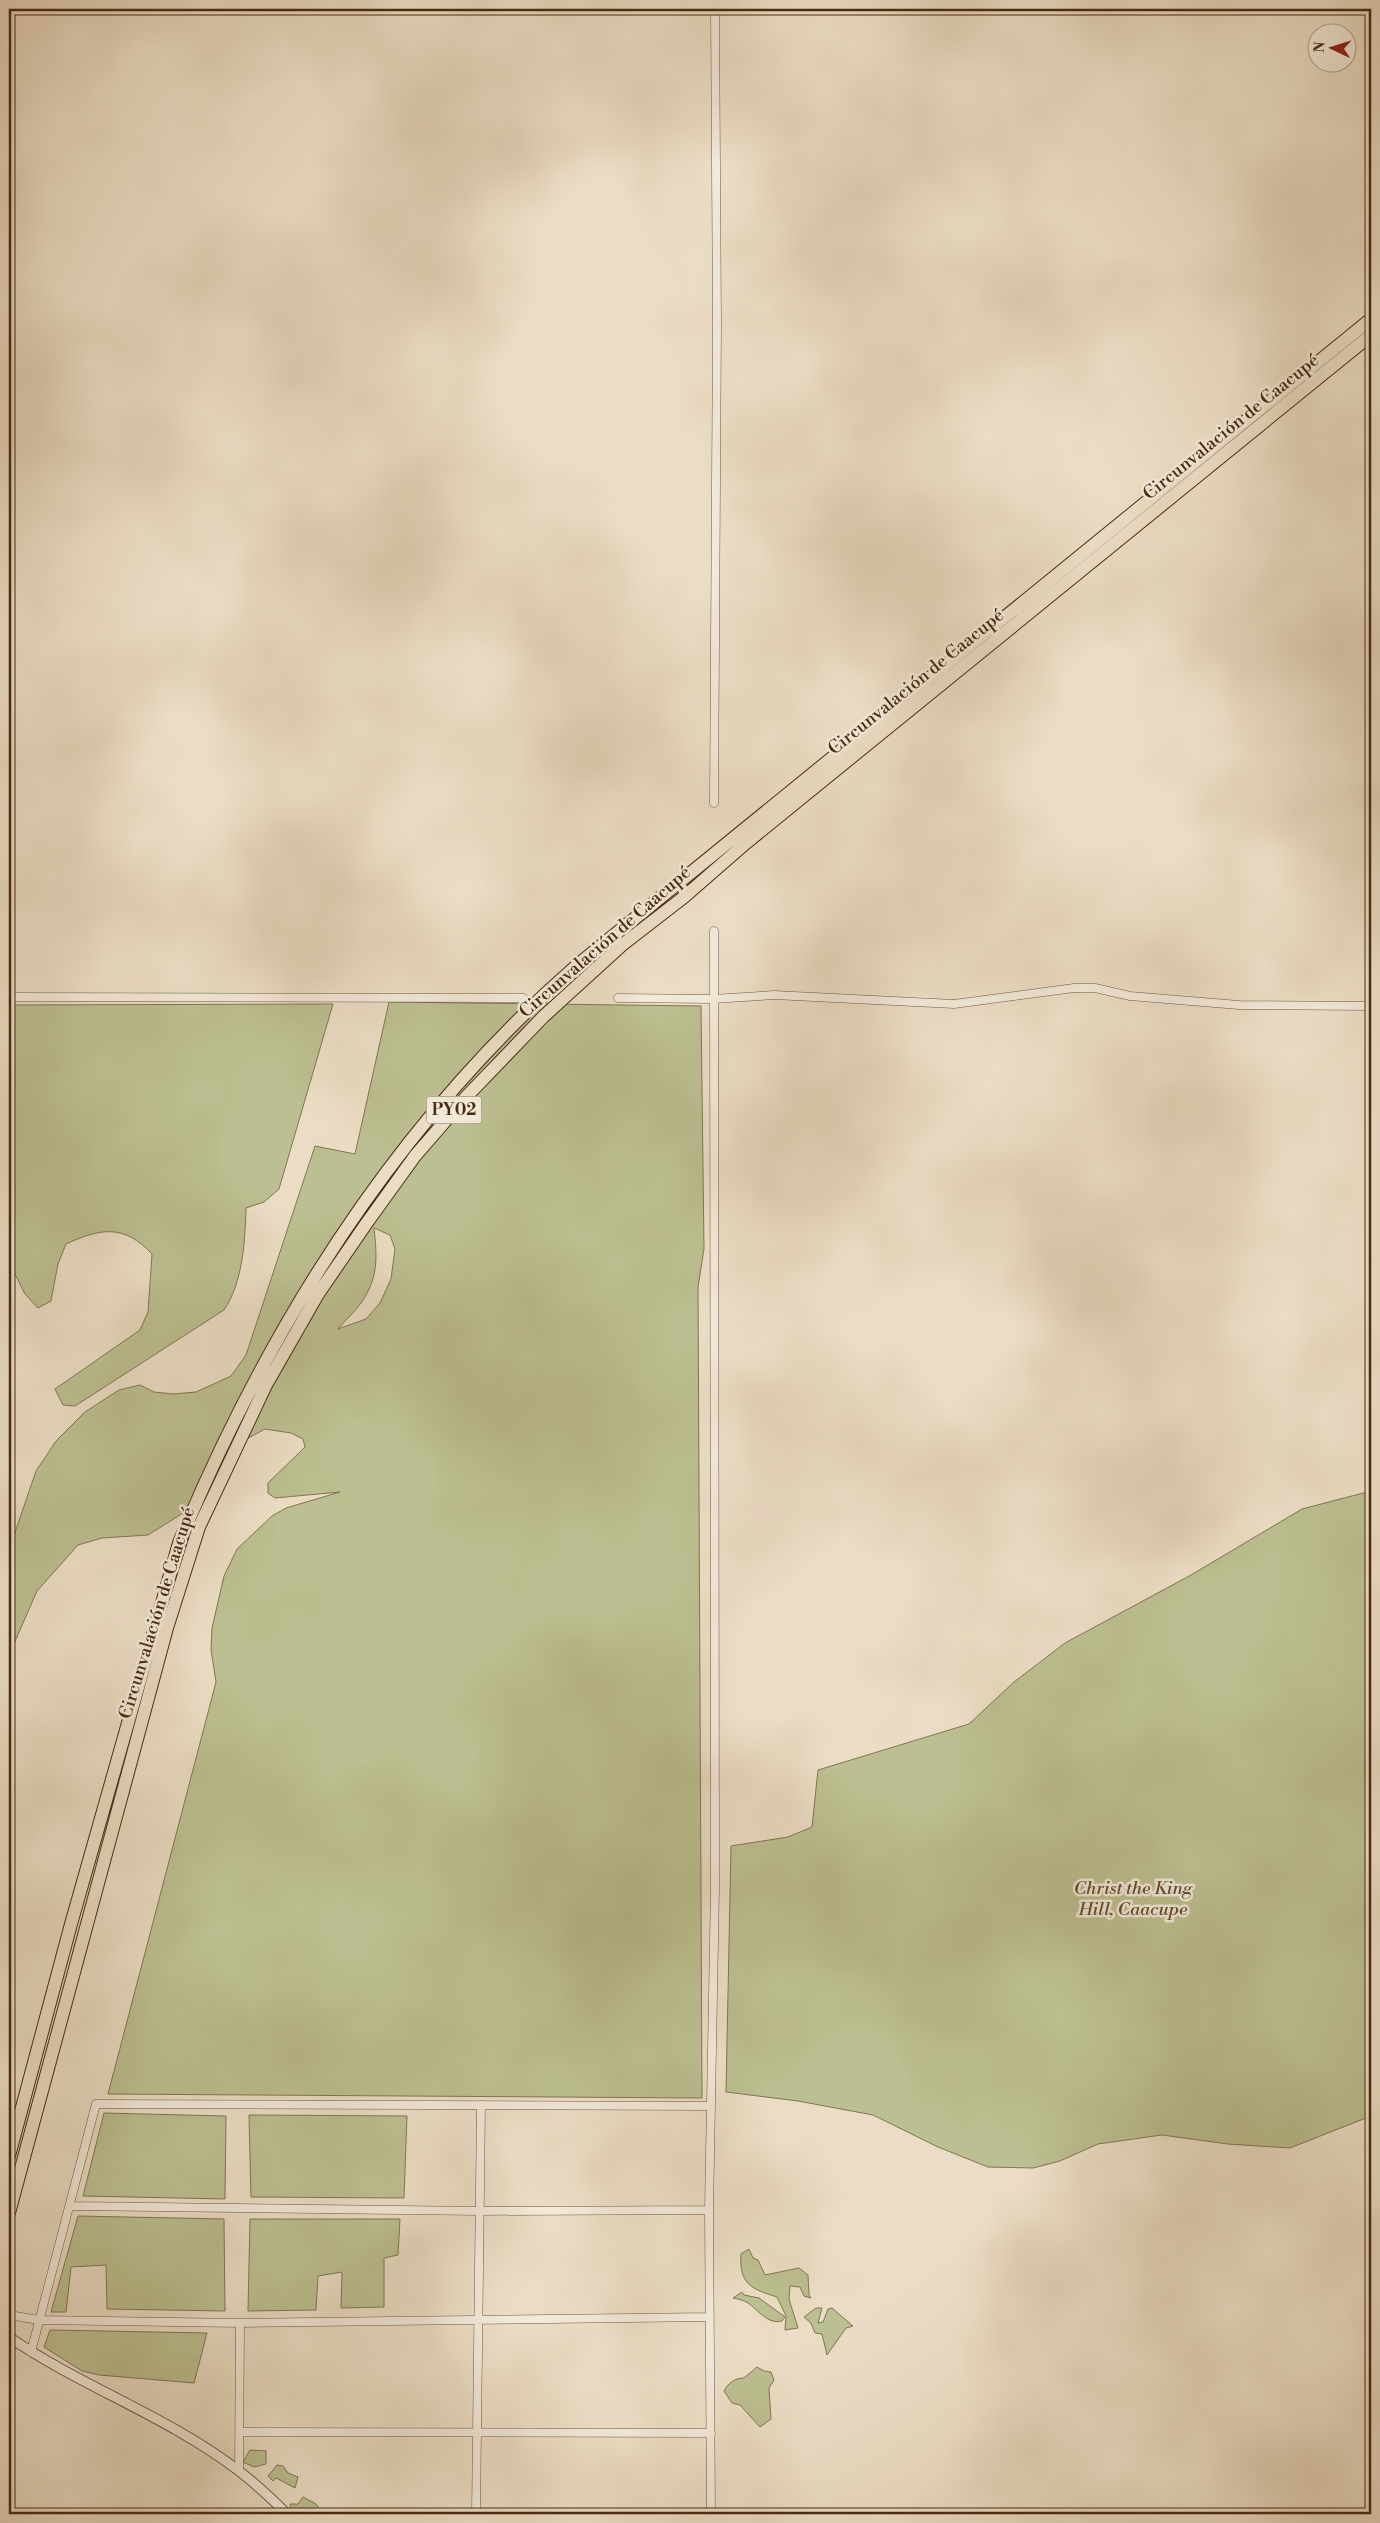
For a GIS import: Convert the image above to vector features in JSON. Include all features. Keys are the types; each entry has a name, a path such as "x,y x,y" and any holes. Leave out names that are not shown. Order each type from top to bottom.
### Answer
{"highway":[{"name":"Circunvalación de Caacupé","path":"9,2156 71,1924 179,1543 203,1485 277,1338 324,1260 362,1203 448,1095 517,1021 575,967 1371,319"},
{"name":"Circunvalación de Caacupé","path":"9,2213 167,1628 199,1527 266,1385 318,1294 415,1156 466,1096 543,1017 622,945 684,897 746,843 1371,335"}],"street":[{"path":"714,803 717,334 715,9"},
{"path":"711,2514 709,2106 715,1887 714,931"},
{"path":"618,998 714,999 774,995 954,1004 1074,988 1096,988 1130,996 1238,1004 1371,1006"},
{"path":"9,997 523,998"},
{"path":"31,2352 71,2206 96,2104 709,2106"},
{"path":"476,2514 480,2105"},
{"path":"71,2206 480,2211 709,2210"},
{"path":"9,2315 39,2320 240,2323 710,2317"},
{"path":"239,2470 240,2323"},
{"path":"9,2337 31,2352 181,2433 239,2470 287,2514"},
{"path":"240,2432 711,2433"}],"green space":[{"path":"389,1002 701,1006 704,1249 698,1287 702,2098 108,2094 216,1682 211,1650 212,1628 224,1576 237,1549 272,1516 286,1508 340,1492 275,1498 268,1493 268,1483 305,1447 303,1439 291,1433 265,1429 230,1448 217,1466 199,1503 148,1535 102,1538 78,1545 37,1591 9,1655 9,1550 36,1471 56,1441 85,1412 119,1390 140,1385 154,1392 173,1394 196,1392 231,1376 246,1355 315,1146 355,1154","holes":["374,1228 390,1235 395,1249 391,1279 380,1303 366,1319 338,1329 359,1306 371,1284 376,1258"]},
{"path":"333,1004 279,1189 264,1202 246,1208 242,1261 235,1287 224,1310 75,1406 63,1405 55,1389 140,1330 148,1312 152,1254 142,1244 122,1233 101,1232 66,1244 58,1264 51,1301 38,1308 25,1294 15,1274 9,1267 9,1005"},
{"name":"Christ the King Hill, Caacupe","path":"1371,1491 1371,2116 1290,2148 1228,2144 1162,2135 1098,2144 1060,2161 1033,2168 988,2167 938,2147 873,2115 798,2101 726,2092 731,1846 788,1837 812,1827 818,1770 969,1724 1014,1682 1065,1643 1191,1575 1302,1509"},
{"path":"104,2113 226,2116 225,2199 83,2196"},
{"path":"249,2115 407,2116 404,2198 251,2197"},
{"path":"78,2216 224,2219 225,2311 107,2309 106,2265 71,2267 66,2312 51,2312"},
{"path":"250,2219 400,2219 398,2255 384,2258 384,2307 341,2308 342,2272 318,2276 316,2310 248,2311"},
{"path":"749,2249 753,2258 758,2260 765,2275 799,2268 808,2275 809,2295 811,2298 804,2296 800,2287 790,2286 789,2299 798,2328 785,2330 786,2316 777,2297 754,2288 745,2279 742,2272 741,2254"},
{"path":"742,2292 744,2295 759,2298 785,2317 782,2321 772,2321 746,2302 733,2298"},
{"path":"816,2308 822,2308 818,2323 823,2322 828,2309 832,2308 853,2326 846,2328 827,2355 822,2334 815,2333 811,2323 804,2317"},
{"path":"50,2330 207,2333 194,2383 99,2375 82,2371 44,2347"},
{"path":"757,2367 771,2372 774,2380 769,2388 771,2419 760,2427 740,2405 732,2403 724,2391 732,2382 744,2378"},
{"path":"250,2450 266,2451 266,2464 254,2467 243,2462"},
{"path":"277,2465 283,2466 288,2473 298,2477 295,2488 276,2478 273,2481 268,2476"},
{"path":"303,2497 316,2504 323,2514 292,2514 290,2504 298,2504"}]}
